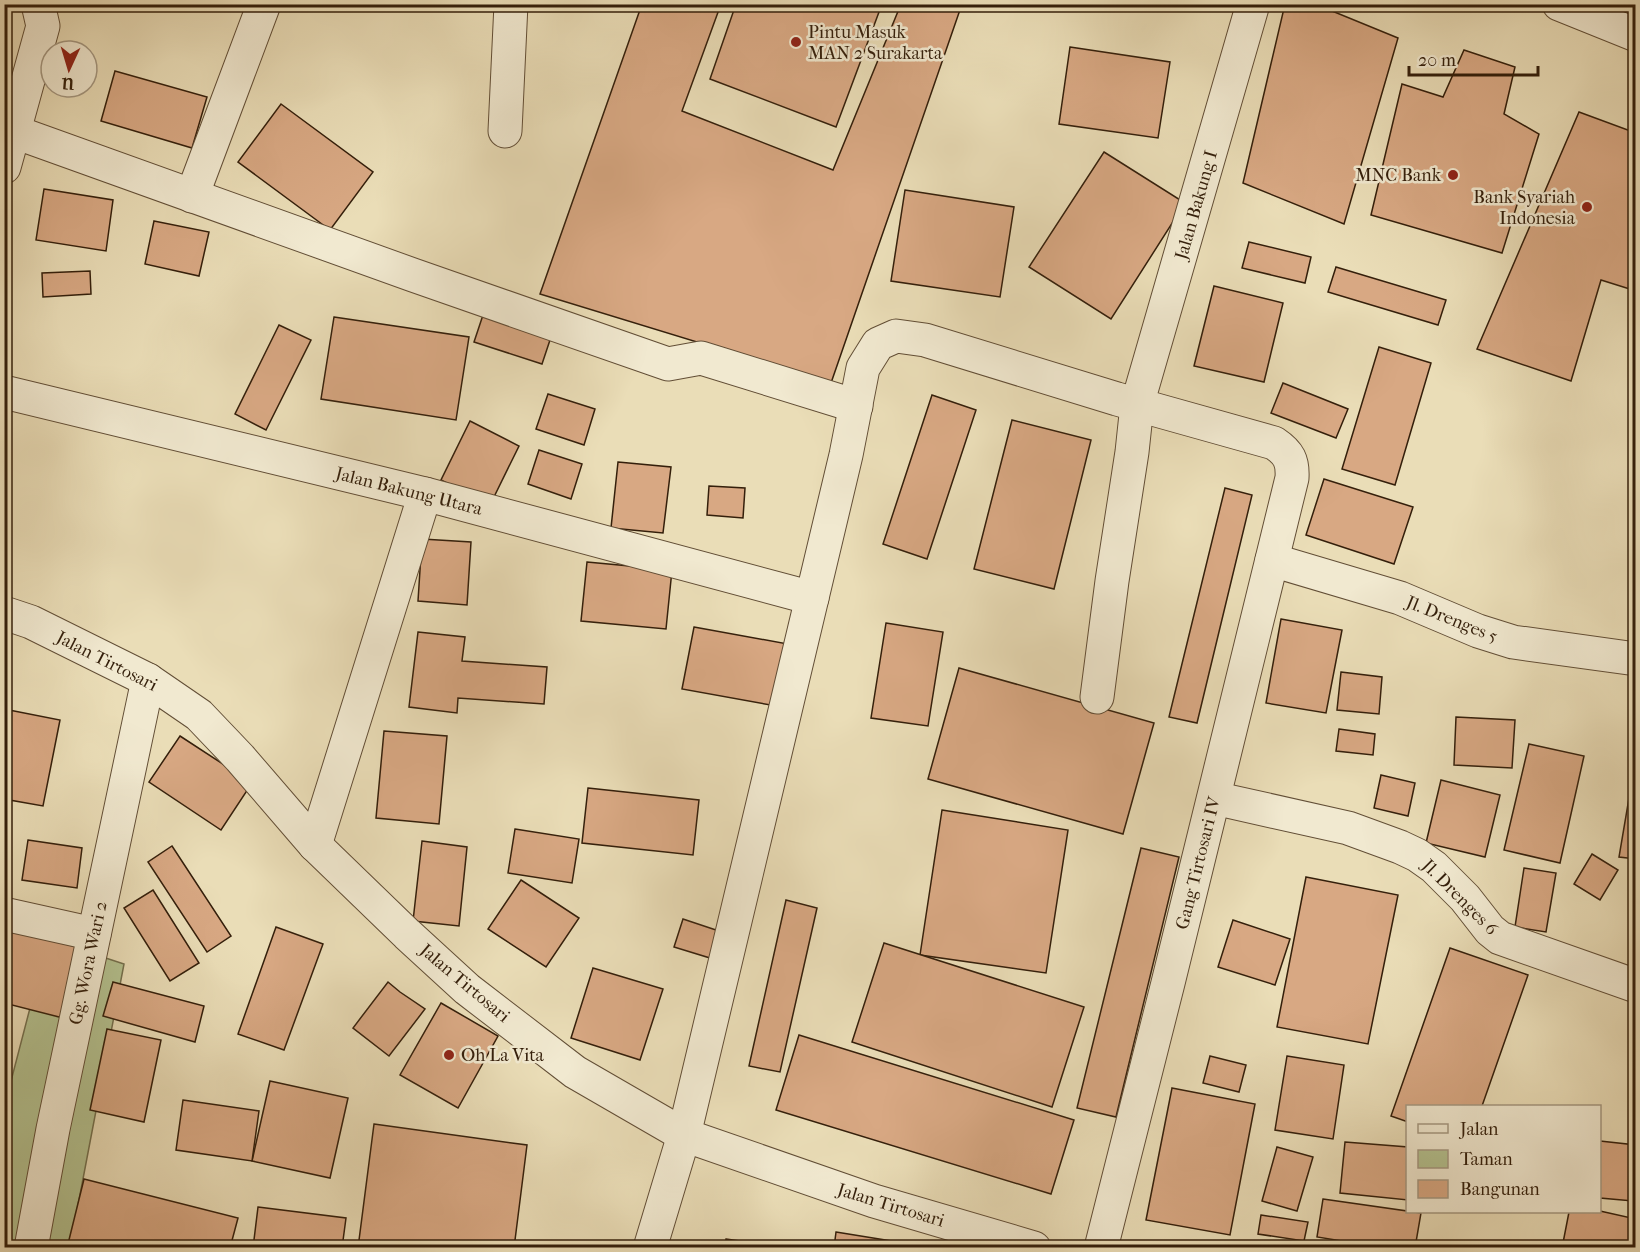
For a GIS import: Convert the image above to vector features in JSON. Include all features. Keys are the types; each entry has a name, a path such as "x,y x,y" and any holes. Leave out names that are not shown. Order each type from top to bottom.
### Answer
{"street":[{"path":"4,167 43,26 38,4"},
{"path":"192,196 264,4"},
{"path":"506,131 511,4"},
{"name":"Jalan Bakung I","path":"1097,697 1137,405 1253,4"},
{"path":"1558,4 1635,35"},
{"path":"15,132 668,364 700,358 856,406"},
{"path":"650,1248 684,1135 846,455 863,368 878,344 896,336 925,340 1137,405"},
{"name":"Jalan Bakung Utara","path":"4,392 425,494 812,598"},
{"name":"Gang Tirtosari IV","path":"1101,1248 1214,798 1293,467 1284,450 1274,443 1137,405"},
{"path":"315,845 425,494"},
{"name":"Jl. Drenges 5","path":"1272,560 1390,595 1478,631 1513,642 1635,659"},
{"name":"Jalan Tirtosari","path":"4,613 31,622 148,680 199,715 240,758 315,845 407,934 468,989 575,1072 684,1135 874,1201 1034,1248"},
{"name":"Gg. Wora Wari 2","path":"31,1248 148,680"},
{"name":"Jl. Drenges 6","path":"1214,798 1348,828 1418,855 1434,867 1465,898 1490,930 1500,938 1635,986"},
{"path":"4,914 94,934"}],"green space":[{"path":"48,939 124,964 70,1247 5,1248 5,1104"}],"building":[{"path":"642,4 721,4 682,111 833,170 901,4 962,4 831,383 540,294"},
{"name":"Pintu Masuk MAN 2 Surakarta","path":"736,4 882,4 836,127 710,79"},
{"path":"1285,4 1315,4 1398,38 1344,224 1243,183"},
{"path":"1070,47 1170,62 1158,138 1059,124"},
{"name":"MNC Bank","path":"1464,50 1515,67 1504,114 1539,134 1502,253 1371,215 1402,84 1443,97"},
{"path":"115,71 207,97 192,148 101,121"},
{"path":"281,104 373,172 330,230 238,162"},
{"name":"Bank Syariah Indonesia","path":"1579,112 1636,133 1636,291 1601,280 1571,381 1477,349"},
{"path":"1104,152 1185,203 1111,319 1029,267"},
{"path":"44,189 113,200 106,251 36,240"},
{"path":"905,190 1014,207 1000,297 891,281"},
{"path":"154,221 209,232 199,276 145,264"},
{"path":"1249,242 1311,257 1305,283 1242,268"},
{"path":"1336,267 1446,300 1438,325 1328,292"},
{"path":"90,271 91,294 43,297 42,273"},
{"path":"1214,286 1283,303 1264,382 1194,366"},
{"path":"485,309 553,331 542,364 474,342"},
{"path":"334,317 469,337 456,420 321,399"},
{"path":"279,325 311,340 266,430 235,414"},
{"path":"1379,347 1431,363 1395,485 1342,469"},
{"path":"1283,383 1348,409 1336,438 1271,413"},
{"path":"548,394 595,409 584,445 536,429"},
{"path":"932,395 976,410 927,559 883,544"},
{"path":"1012,420 1091,440 1054,589 974,569"},
{"path":"470,421 519,446 490,505 441,480"},
{"path":"539,450 582,464 571,499 528,484"},
{"path":"618,462 671,467 663,533 611,528"},
{"path":"1324,479 1413,507 1394,564 1306,535"},
{"path":"709,486 745,488 743,518 707,515"},
{"path":"1225,488 1252,495 1197,723 1169,717"},
{"path":"422,539 471,542 467,605 418,601"},
{"path":"587,562 672,570 666,629 581,621"},
{"path":"1281,619 1342,630 1326,713 1266,703"},
{"path":"886,623 943,632 928,726 871,718"},
{"path":"694,627 788,644 776,706 682,689"},
{"path":"418,632 465,637 462,661 547,667 544,704 458,698 457,713 409,707"},
{"path":"959,668 1154,723 1123,834 928,779"},
{"path":"1341,672 1382,677 1379,714 1337,710"},
{"path":"4,709 60,720 43,806 4,799"},
{"path":"1456,717 1515,720 1512,768 1454,765"},
{"path":"1339,729 1375,734 1373,755 1336,751"},
{"path":"384,731 447,736 439,824 376,818"},
{"path":"180,736 252,783 221,830 149,782"},
{"path":"1529,744 1584,756 1560,863 1504,850"},
{"path":"1381,775 1415,783 1408,816 1374,808"},
{"path":"1441,780 1500,795 1485,857 1426,843"},
{"path":"588,788 699,800 693,855 582,843"},
{"path":"1629,798 1636,800 1636,859 1619,857"},
{"path":"942,810 1068,830 1046,973 920,955"},
{"path":"515,829 579,839 572,883 508,873"},
{"path":"28,840 82,848 77,888 22,880"},
{"path":"422,841 467,847 459,926 413,921"},
{"path":"172,846 231,936 207,952 148,862"},
{"path":"1141,848 1179,857 1116,1117 1077,1108"},
{"path":"1592,854 1618,870 1600,900 1574,884"},
{"path":"1524,868 1556,873 1546,932 1515,927"},
{"path":"1306,877 1398,895 1368,1044 1277,1027"},
{"path":"521,880 579,918 546,967 488,929"},
{"path":"153,890 199,963 170,981 124,908"},
{"path":"786,900 817,908 780,1072 749,1066"},
{"path":"683,919 719,931 710,958 674,947"},
{"path":"1233,920 1290,939 1275,985 1218,967"},
{"path":"276,927 323,944 284,1050 238,1034"},
{"path":"4,928 81,948 63,1018 4,1003"},
{"path":"884,943 1084,1007 1052,1107 852,1042"},
{"path":"1450,948 1528,975 1482,1105 1406,1105 1406,1121 1391,1116"},
{"path":"593,968 663,989 640,1060 571,1038"},
{"path":"113,982 204,1006 195,1042 103,1016"},
{"path":"388,982 425,1009 389,1056 353,1028"},
{"name":"Oh La Vita","path":"441,1003 498,1036 458,1108 400,1075"},
{"path":"107,1029 161,1040 144,1122 90,1110"},
{"path":"799,1035 1074,1120 1051,1194 776,1110"},
{"path":"1210,1056 1246,1065 1239,1092 1203,1083"},
{"path":"1287,1056 1344,1065 1333,1139 1275,1130"},
{"path":"270,1081 348,1098 330,1178 252,1161"},
{"path":"1172,1088 1255,1104 1230,1235 1146,1220"},
{"path":"183,1100 259,1111 252,1161 176,1150"},
{"path":"374,1124 527,1145 514,1248 358,1248"},
{"path":"1601,1141 1636,1145 1633,1201 1601,1198"},
{"path":"1345,1142 1406,1147 1406,1200 1340,1193"},
{"path":"1277,1147 1313,1157 1297,1211 1262,1201"},
{"path":"84,1179 238,1218 230,1248 67,1248"},
{"path":"1323,1199 1406,1211 1406,1213 1421,1213 1415,1248 1385,1248 1317,1237"},
{"path":"258,1207 346,1218 342,1248 253,1248"},
{"path":"1601,1211 1636,1219 1636,1248 1562,1248 1569,1213"},
{"path":"1261,1215 1308,1222 1304,1241 1258,1234"},
{"path":"836,1232 935,1248 834,1248"},
{"path":"726,1239 780,1247 780,1248 725,1248"}],"place":[{"name":"Pintu Masuk MAN 2 Surakarta","path":"796,42"},
{"name":"MNC Bank","path":"1453,175"},
{"name":"Bank Syariah Indonesia","path":"1587,207"},
{"name":"Oh La Vita","path":"449,1055"}]}
